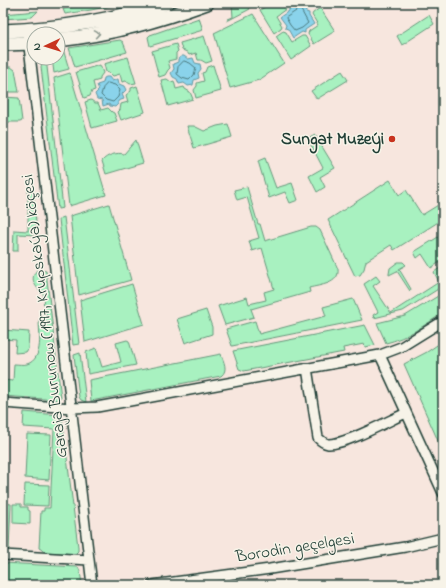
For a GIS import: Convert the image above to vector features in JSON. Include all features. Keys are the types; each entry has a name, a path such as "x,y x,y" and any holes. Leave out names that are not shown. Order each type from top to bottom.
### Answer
{"main road":[{"path":"56,26 124,15 166,3"},
{"path":"66,39 103,34 133,27 207,3"},
{"path":"3,31 26,30"},
{"path":"3,44 26,43"}],"street":[{"name":"Garaja Burunow (1997, Krupskaýa) köçesi","path":"34,66 92,585"},
{"path":"3,403 72,408 98,407 380,355 400,347 443,321"},
{"path":"380,355 443,493"},
{"path":"307,368 318,438 323,443 338,443 406,413"},
{"name":"Borodin geçelgesi","path":"152,585 277,568 406,547 443,538"},
{"path":"3,555 90,560"}],"green space":[{"path":"89,3 126,3 65,14 63,9"},
{"path":"246,3 250,9 227,21 233,17 232,4"},
{"path":"271,3 284,3 286,7 286,9 276,16 282,26 274,33 260,10"},
{"path":"320,8 335,31 314,44 308,34 309,31 318,25 312,15"},
{"path":"38,11 32,17 3,19 3,14"},
{"path":"253,14 284,63 259,80 230,88 214,33"},
{"path":"429,15 434,24 402,45 397,36"},
{"path":"199,18 203,30 150,46 148,37 150,35"},
{"path":"283,31 286,32 292,42 302,36 305,36 311,46 291,60 276,36"},
{"path":"204,36 212,61 206,63 198,60 196,53 189,55 187,52 182,50 180,43"},
{"path":"120,40 123,42 127,52 75,67 69,48"},
{"path":"176,44 178,51 176,53 176,59 168,61 170,68 165,75 159,77 152,51"},
{"path":"128,57 136,83 130,84 126,81 122,82 120,74 113,76 106,72 104,64"},
{"path":"66,59 69,69 54,73 53,66 66,66"},
{"path":"100,65 103,73 100,80 93,82 95,90 92,91 90,96 84,98 76,72"},
{"path":"213,65 221,91 196,98 194,90 197,83 204,81 202,73 205,72 207,67"},
{"path":"47,66 63,208 58,209 41,67"},
{"path":"3,67 11,67 15,70 19,92 3,92"},
{"path":"342,71 348,80 317,99 311,91"},
{"path":"70,73 106,195 69,206 54,78"},
{"path":"167,79 171,82 174,81 176,89 184,87 190,92 193,99 168,106 161,80"},
{"path":"137,86 145,112 121,120 118,112 121,104 128,102 126,95 131,91 131,88"},
{"path":"3,97 19,98 22,121 3,122"},
{"path":"91,100 98,103 101,110 108,108 114,113 117,121 92,128 85,102"},
{"path":"228,124 232,137 194,148 187,126 194,126 204,131"},
{"path":"315,135 335,168 320,177 325,187 317,192 309,176 323,168 308,139"},
{"path":"136,140 143,163 106,174 102,161 112,154 124,154"},
{"path":"265,158 276,188 292,183 298,200 290,203 285,192 269,198 258,161"},
{"path":"390,180 399,195 406,190 422,215 443,202 443,219 394,250 391,245 366,261 364,269 360,275 355,276 328,220"},
{"path":"247,187 258,224 260,224 265,241 311,227 316,227 320,230 338,269 338,274 333,281 324,285 309,288 310,292 251,309 254,317 225,325 218,306 247,297 249,304 266,300 264,292 274,289 262,248 252,251 249,241 259,238 247,197 237,200 234,190"},
{"path":"28,188 33,188 37,235 18,234 18,251 13,251 14,230 28,231"},
{"path":"109,204 131,280 79,295 70,216"},
{"path":"64,217 79,344 73,345 59,219"},
{"path":"443,234 443,260 431,268 422,254 417,258 414,252"},
{"path":"398,262 403,262 406,265 399,269 411,289 410,291 397,271 389,275 390,268"},
{"path":"443,266 443,286 403,311 374,318 373,315 378,312 364,284 376,276 380,281 373,286 391,313 439,282 434,272"},
{"path":"37,270 46,271 61,398 58,400 3,396 3,380 13,381 14,364 27,364 36,357 40,338 39,320 45,320 48,317 45,314 47,312 44,309 46,306 43,303 45,301 42,298 44,295 36,287 33,280 34,274"},
{"path":"132,284 144,324 85,342 80,300"},
{"path":"443,293 443,313 409,334 386,343 377,323 405,316"},
{"path":"353,299 362,320 232,346 226,329 255,321 259,334 326,316 323,307"},
{"path":"206,310 212,327 212,334 185,343 177,319"},
{"path":"365,325 375,345 365,347 364,344 343,348 344,352 244,371 239,369 233,351"},
{"path":"3,330 29,332 28,349 26,352 15,353 16,340 3,339"},
{"path":"127,340 129,341 136,365 88,374 86,352 96,348 102,367 121,362 116,343"},
{"path":"443,341 443,452 404,364 427,352"},
{"path":"80,353 86,402 81,400 79,397 74,355"},
{"path":"221,354 225,371 221,376 91,401 89,380"},
{"path":"24,412 60,415 62,417 78,547 78,551 75,554 45,552 39,548 41,511 44,511 44,508 50,508 54,429 23,427"},
{"path":"27,434 51,435 49,480 25,478"},
{"path":"25,484 49,485 48,506 24,505"},
{"path":"3,503 11,504 9,549 3,548"},
{"path":"13,504 21,504 21,507 28,507 28,510 30,511 30,524 13,523"},
{"path":"3,563 78,567 82,585 3,585"}],"water":[{"path":"301,3 306,12 309,13 309,16 314,24 305,30 305,33 302,32 293,38 288,29 285,28 286,25 280,17 289,11 289,8 292,9"},
{"path":"182,56 188,59 193,58 195,63 200,64 201,69 198,73 199,78 194,80 193,85 188,86 184,83 179,84 177,79 173,77 171,73 174,69 173,64 178,62 178,59"},
{"path":"109,77 112,81 118,79 119,84 124,86 126,90 122,94 124,99 118,101 118,104 115,107 110,106 109,104 103,106 102,100 97,99 95,94 99,90 97,85 103,83 104,78"}],"place":[{"name":"Sungat Muzeýi","path":"392,139"}]}
